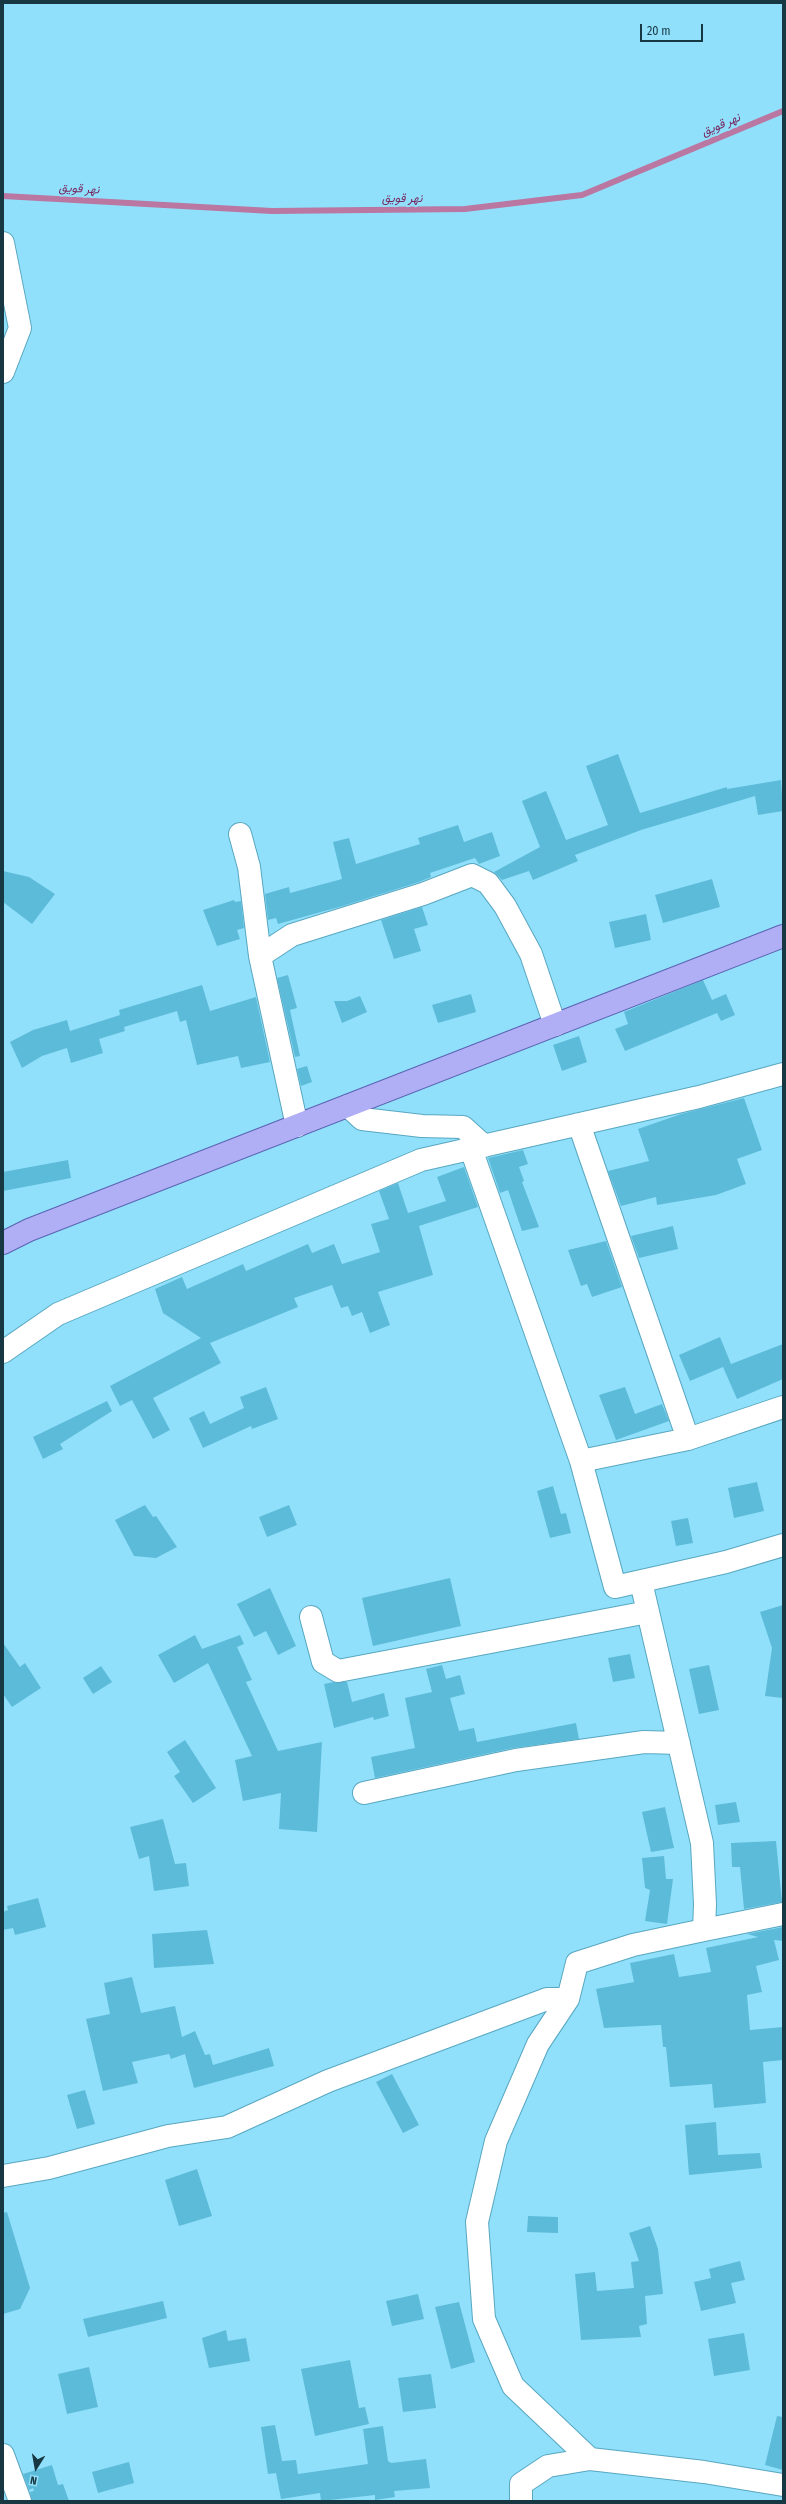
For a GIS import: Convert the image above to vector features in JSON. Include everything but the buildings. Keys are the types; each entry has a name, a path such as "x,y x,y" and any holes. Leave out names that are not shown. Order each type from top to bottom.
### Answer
{"main road":[{"path":"3,1243 29,1230 783,936"}],"street":[{"path":"3,243 20,328 3,372"},
{"path":"240,834 249,867 260,956 297,1126"},
{"path":"260,956 292,935 423,894 472,875 488,883 506,906 531,954 555,1025"},
{"path":"3,1352 58,1314 421,1160 699,1097 783,1074"},
{"path":"348,1106 362,1120 422,1126 463,1127 478,1147 581,1461 615,1587 726,1562 783,1545"},
{"path":"579,1124 688,1439"},
{"path":"581,1461 688,1439 783,1407"},
{"path":"641,1582 702,1843 706,1904 704,1930"},
{"path":"310,1617 322,1662 338,1671 648,1612"},
{"path":"364,1793 516,1760 644,1742 679,1743"},
{"path":"590,2459 513,2386 484,2319 477,2222 496,2141 538,2044 568,1999 577,1963 633,1945 783,1914"},
{"path":"3,2176 49,2168 168,2136 227,2127 336,2078 546,1999 568,1999"},
{"path":"3,2455 20,2501"},
{"path":"522,2501 521,2484 548,2466 590,2459 704,2472 783,2484"}],"waterway":[{"name":"نهر قويق","path":"3,196 272,211 465,209 582,195 783,111"}]}
